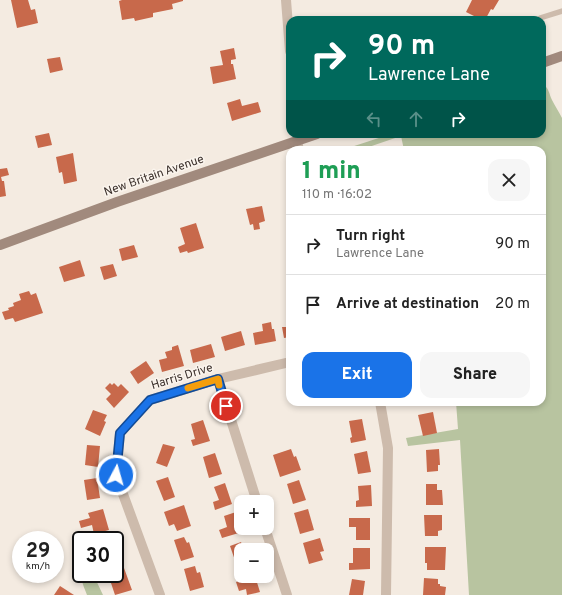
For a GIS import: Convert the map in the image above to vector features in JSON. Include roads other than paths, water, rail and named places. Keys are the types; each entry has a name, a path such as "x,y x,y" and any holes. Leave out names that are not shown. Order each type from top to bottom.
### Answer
{"main road":[{"path":"546,62 562,56"},
{"name":"New Britain Avenue","path":"0,245 117,202 308,138"}],"street":[{"path":"286,0 287,16"},
{"name":"Harris Drive","path":"160,595 116,475 120,433 150,400 218,379 286,363"},
{"path":"218,379 255,495"},
{"path":"381,406 388,448 386,595"},
{"path":"268,535 287,595"}],"lane":[{"path":"546,16 562,11"}]}
